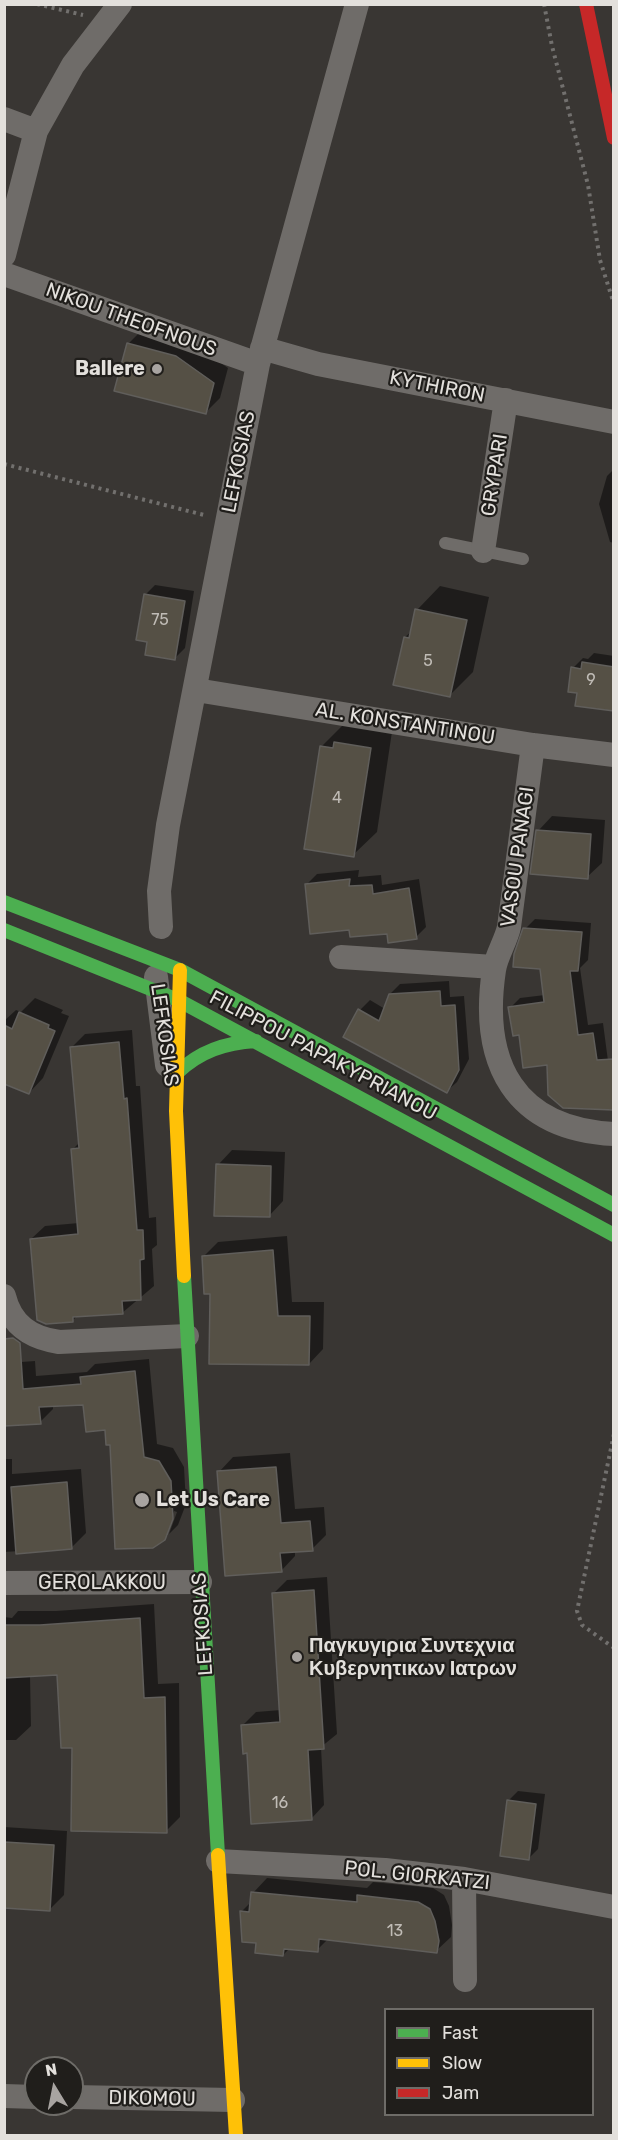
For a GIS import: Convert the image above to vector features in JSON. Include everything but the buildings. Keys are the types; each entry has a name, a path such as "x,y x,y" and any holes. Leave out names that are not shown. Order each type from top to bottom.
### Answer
{"main road":[{"path":"586,4 614,138"},
{"name":"FILIPPOU PAPAKYPRIANOU","path":"4,902 180,970 614,1205"},
{"name":"FILIPPOU PAPAKYPRIANOU","path":"4,930 168,996 256,1041 614,1235"},
{"name":"LEFKOSIAS","path":"180,970 168,996 177,1073 176,1111 200,1582 236,2136"},
{"path":"177,1073 192,1058 206,1050 237,1042 256,1041"}],"street":[{"name":"LEFKOSIAS","path":"160,927 159,891 166,836 260,356 357,4"},
{"path":"4,255 36,131 73,66 113,12"},
{"path":"4,119 36,131"},
{"name":"NIKOU THEOFNOUS","path":"4,274 260,356"},
{"name":"KYTHIRON","path":"260,356 318,364 614,422"},
{"name":"GRYPARI","path":"483,551 506,400"},
{"name":"AL. KONSTANTINOU","path":"196,690 533,745 614,755"},
{"name":"VASOU PANAGI","path":"533,745 509,927 504,946 494,967 492,1014 501,1066 510,1086 527,1106 570,1128 614,1134"},
{"path":"341,957 494,967"},
{"name":"LEFKOSIAS","path":"154,960 168,996 162,1036 176,1111"},
{"path":"4,1296 7,1308 22,1329 45,1340 59,1342 187,1336"},
{"name":"GEROLAKKOU","path":"4,1583 200,1582"},
{"name":"POL. GIORKATZI","path":"218,1861 385,1870 464,1879 614,1907"},
{"path":"464,1879 465,1980"},
{"path":"4,2096 24,2097"},
{"name":"DIKOMOU","path":"84,2097 233,2100"}],"lane":[{"path":"446,543 523,559"}],"path":[{"path":"37,4 113,12"},
{"path":"544,4 552,46 588,185 600,260 614,304"},
{"path":"4,465 228,521"},
{"path":"614,1434 577,1611 582,1625 614,1648"}],"traffic: fast":[{"path":"4,902 180,970 614,1205"},
{"path":"4,930 178,1000 614,1235"},
{"path":"177,1073 195,1059 223,1046 256,1041"},
{"path":"184,1276 218,1855"}],"traffic: slow":[{"path":"180,970 176,1111 184,1276"},
{"path":"218,1855 236,2136"}],"traffic: jam":[{"path":"586,4 614,138"}],"place":[{"name":"Ballere","path":"157,369"},
{"name":"Let Us Care","path":"142,1500"},
{"name":"Παγκυγιρια Συντεχνια Κυβερνητικων Ιατρων","path":"297,1657"}]}
